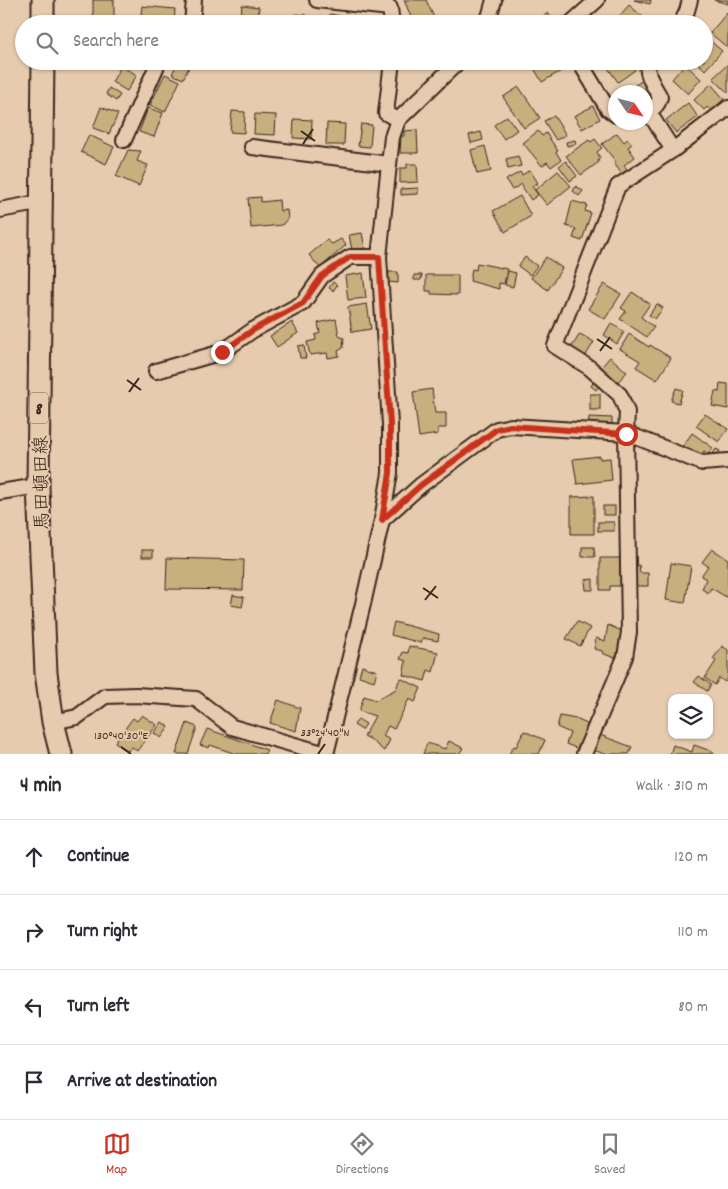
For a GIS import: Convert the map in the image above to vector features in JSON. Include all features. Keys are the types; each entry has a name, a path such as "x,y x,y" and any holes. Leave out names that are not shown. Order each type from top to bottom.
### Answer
{"main road":[{"path":"43,0 43,15"},
{"name":"馬田頓田線","path":"43,70 38,486 46,672 53,722 61,754"}],"street":[{"path":"193,15 194,0"},
{"path":"316,0 390,8 391,15"},
{"path":"490,15 494,0"},
{"path":"580,15 597,0"},
{"path":"686,15 690,0"},
{"path":"124,140 155,70"},
{"path":"391,70 386,113 398,120"},
{"path":"53,722 77,717 105,696 136,695 196,699 232,727 326,754 361,613 382,520 390,473 390,424 379,257 392,137 398,120 449,70"},
{"path":"584,70 608,109"},
{"path":"647,70 660,97 657,106 653,109"},
{"path":"584,754 624,657 629,632 627,412 620,395 590,368 555,346 618,186 673,150 728,108"},
{"path":"653,121 673,150"},
{"path":"252,147 389,164"},
{"path":"0,210 42,202"},
{"path":"156,371 222,352 253,330 303,303 322,276 350,257 379,257"},
{"path":"382,520 421,485 497,429 511,426 626,434 702,463 728,461"},
{"path":"0,492 38,486"}],"building":[{"path":"93,0 114,0 114,15 93,15"},
{"path":"404,0 426,0 433,15 410,15"},
{"path":"634,0 651,0 650,4"},
{"path":"714,0 728,0 728,4"},
{"path":"242,5 259,7 258,15 241,13"},
{"path":"629,5 641,15 620,15"},
{"path":"142,6 175,9 175,15 141,15"},
{"path":"727,13 728,48 713,36 713,29"},
{"path":"713,43 722,51 713,61"},
{"path":"728,64 728,93 713,78"},
{"path":"119,70 128,70 137,75 127,91 112,82"},
{"path":"174,70 188,70 183,79 172,74"},
{"path":"535,70 561,71 542,82"},
{"path":"609,70 635,70 618,82"},
{"path":"680,70 691,70 701,79 688,94 672,79"},
{"path":"165,74 180,81 165,112 150,105"},
{"path":"643,80 646,85 635,85"},
{"path":"711,84 724,99 711,111 707,107 704,110 694,100"},
{"path":"519,87 540,118 524,128 503,97"},
{"path":"109,88 120,95 116,101 106,94"},
{"path":"688,103 698,117 676,133 666,120"},
{"path":"593,106 600,119 582,129 574,116"},
{"path":"101,107 118,114 109,134 93,128"},
{"path":"148,108 163,113 154,137 139,132"},
{"path":"232,111 245,112 244,133 230,132"},
{"path":"255,114 276,115 275,135 254,134"},
{"path":"507,116 517,130 504,139 494,125"},
{"path":"554,116 566,135 556,140 544,121"},
{"path":"294,119 312,120 311,139 293,138"},
{"path":"327,123 345,124 344,145 326,145"},
{"path":"361,124 372,125 370,147 358,146"},
{"path":"417,130 418,153 400,153 401,136 404,136 404,131"},
{"path":"538,131 542,136 546,133 558,151 556,152 561,160 551,167 547,162 542,166 523,143"},
{"path":"481,132 483,140 471,143 469,135"},
{"path":"617,133 624,142 628,139 632,144 628,147 635,157 624,165 629,172 623,176 614,163 616,162 602,144"},
{"path":"89,135 114,147 106,164 81,152"},
{"path":"595,139 602,148 597,152 600,158 599,162 581,175 566,156 589,140 591,142"},
{"path":"575,140 576,144 567,146 566,142"},
{"path":"485,146 491,171 477,174 471,150"},
{"path":"128,150 141,151 137,161 148,165 139,186 116,176"},
{"path":"518,156 521,166 508,169 506,159"},
{"path":"566,161 577,176 570,181 559,166"},
{"path":"407,164 417,164 418,182 400,183 400,168 407,168"},
{"path":"530,170 538,183 532,186 538,195 531,200 522,184 512,190 506,180 520,172 522,175"},
{"path":"558,171 571,186 547,205 535,190"},
{"path":"576,186 583,191 579,196 573,191"},
{"path":"418,188 418,194 401,195 401,189"},
{"path":"520,196 531,216 505,232 493,211"},
{"path":"261,197 261,202 279,200 280,211 287,210 288,218 282,225 251,228 248,198"},
{"path":"572,201 587,205 585,211 591,213 582,241 573,238 576,229 566,226"},
{"path":"362,233 365,248 352,250 349,235"},
{"path":"341,239 346,245 320,268 309,255 327,240 332,244"},
{"path":"525,257 537,266 530,275 518,266"},
{"path":"546,257 562,268 548,290 531,278"},
{"path":"477,263 507,269 504,284 499,283 499,289 470,281 472,269 476,270"},
{"path":"508,271 516,273 513,287 505,285"},
{"path":"389,272 398,272 398,283 388,282"},
{"path":"363,273 366,298 348,300 345,276"},
{"path":"414,275 422,275 421,280 414,280"},
{"path":"426,275 458,275 458,295 431,294 431,291 426,291"},
{"path":"333,282 337,285 333,291 329,288"},
{"path":"604,284 621,294 605,319 588,309"},
{"path":"632,292 650,304 641,317 654,327 647,337 620,319 626,311 621,308"},
{"path":"367,304 371,329 352,332 348,307"},
{"path":"657,304 663,308 655,319 649,315"},
{"path":"336,319 339,336 344,338 343,348 338,351 339,356 328,358 327,353 310,355 307,342 316,340 315,335 320,333 318,323"},
{"path":"292,322 298,333 277,347 270,336"},
{"path":"611,323 624,332 617,344 604,335"},
{"path":"580,334 594,342 583,360 569,351"},
{"path":"629,334 671,358 657,380 636,367 640,361 620,349"},
{"path":"304,345 306,358 300,358 298,346"},
{"path":"610,357 627,372 615,385 598,371"},
{"path":"593,383 599,386 596,390 591,386"},
{"path":"720,383 728,384 728,409 712,406 715,391 719,392"},
{"path":"676,388 683,390 679,403 671,401"},
{"path":"432,389 435,413 446,413 446,428 438,428 438,434 419,437 413,392"},
{"path":"590,394 600,394 600,410 590,410"},
{"path":"705,414 728,429 719,442 696,426"},
{"path":"589,417 612,418 612,431 588,428"},
{"path":"692,433 713,448 709,454 704,451 699,458 683,446"},
{"path":"716,449 720,451 716,458 712,455"},
{"path":"600,456 600,459 610,458 612,480 577,484 573,459"},
{"path":"594,496 594,534 571,534 571,497"},
{"path":"603,506 615,506 615,515 603,515"},
{"path":"598,522 614,522 614,531 598,531"},
{"path":"582,547 594,547 595,557 582,557"},
{"path":"712,549 728,559 728,598 711,588 708,593 702,589 706,579 701,576 708,566 702,562"},
{"path":"142,550 153,550 153,557 142,557"},
{"path":"167,558 244,560 243,590 166,589"},
{"path":"600,558 623,558 623,586 610,586 610,590 600,590"},
{"path":"671,563 691,566 685,603 666,600"},
{"path":"639,565 640,573 648,573 648,586 635,586 632,567"},
{"path":"593,579 593,590 586,590 585,580"},
{"path":"233,595 244,597 242,607 231,605"},
{"path":"577,621 590,628 580,646 566,639"},
{"path":"394,622 439,634 438,641 423,638 421,643 391,635"},
{"path":"608,625 624,632 617,659 602,653 603,651 594,649 596,638 605,641"},
{"path":"409,646 438,652 433,672 428,670 425,681 403,675 406,661 400,659 403,652 408,653"},
{"path":"722,646 728,650 728,678 725,682 719,678 715,685 705,678 716,661 713,659"},
{"path":"362,666 377,671 374,681 359,676"},
{"path":"699,676 711,685 707,691 694,682"},
{"path":"400,678 421,688 415,702 409,699 394,729 388,726 383,736 390,740 384,751 364,736 375,716 359,711 364,696 376,700 396,689"},
{"path":"278,700 300,708 296,731 270,723"},
{"path":"142,715 157,725 137,751 132,747 128,751 115,742 133,718 137,721"},
{"path":"560,716 576,719 591,726 581,750 566,744 570,733 557,727"},
{"path":"358,719 366,724 362,730 354,725"},
{"path":"162,722 169,727 161,738 154,733"},
{"path":"187,723 197,727 188,754 176,754"},
{"path":"207,729 267,750 265,754 236,754 210,745 209,748 200,745"},
{"path":"524,731 545,740 539,754 509,754 514,746 516,747"},
{"path":"600,735 632,747 629,754 604,754 594,750"},
{"path":"449,741 463,748 459,754 423,754 427,743 445,749"},
{"path":"673,745 692,752 694,745 714,752 713,754 670,754"}],"route":[{"path":"222,352 253,330 303,303 322,276 350,257 379,257 390,424 390,473 382,520 421,485 497,429 511,426 626,434"}]}
